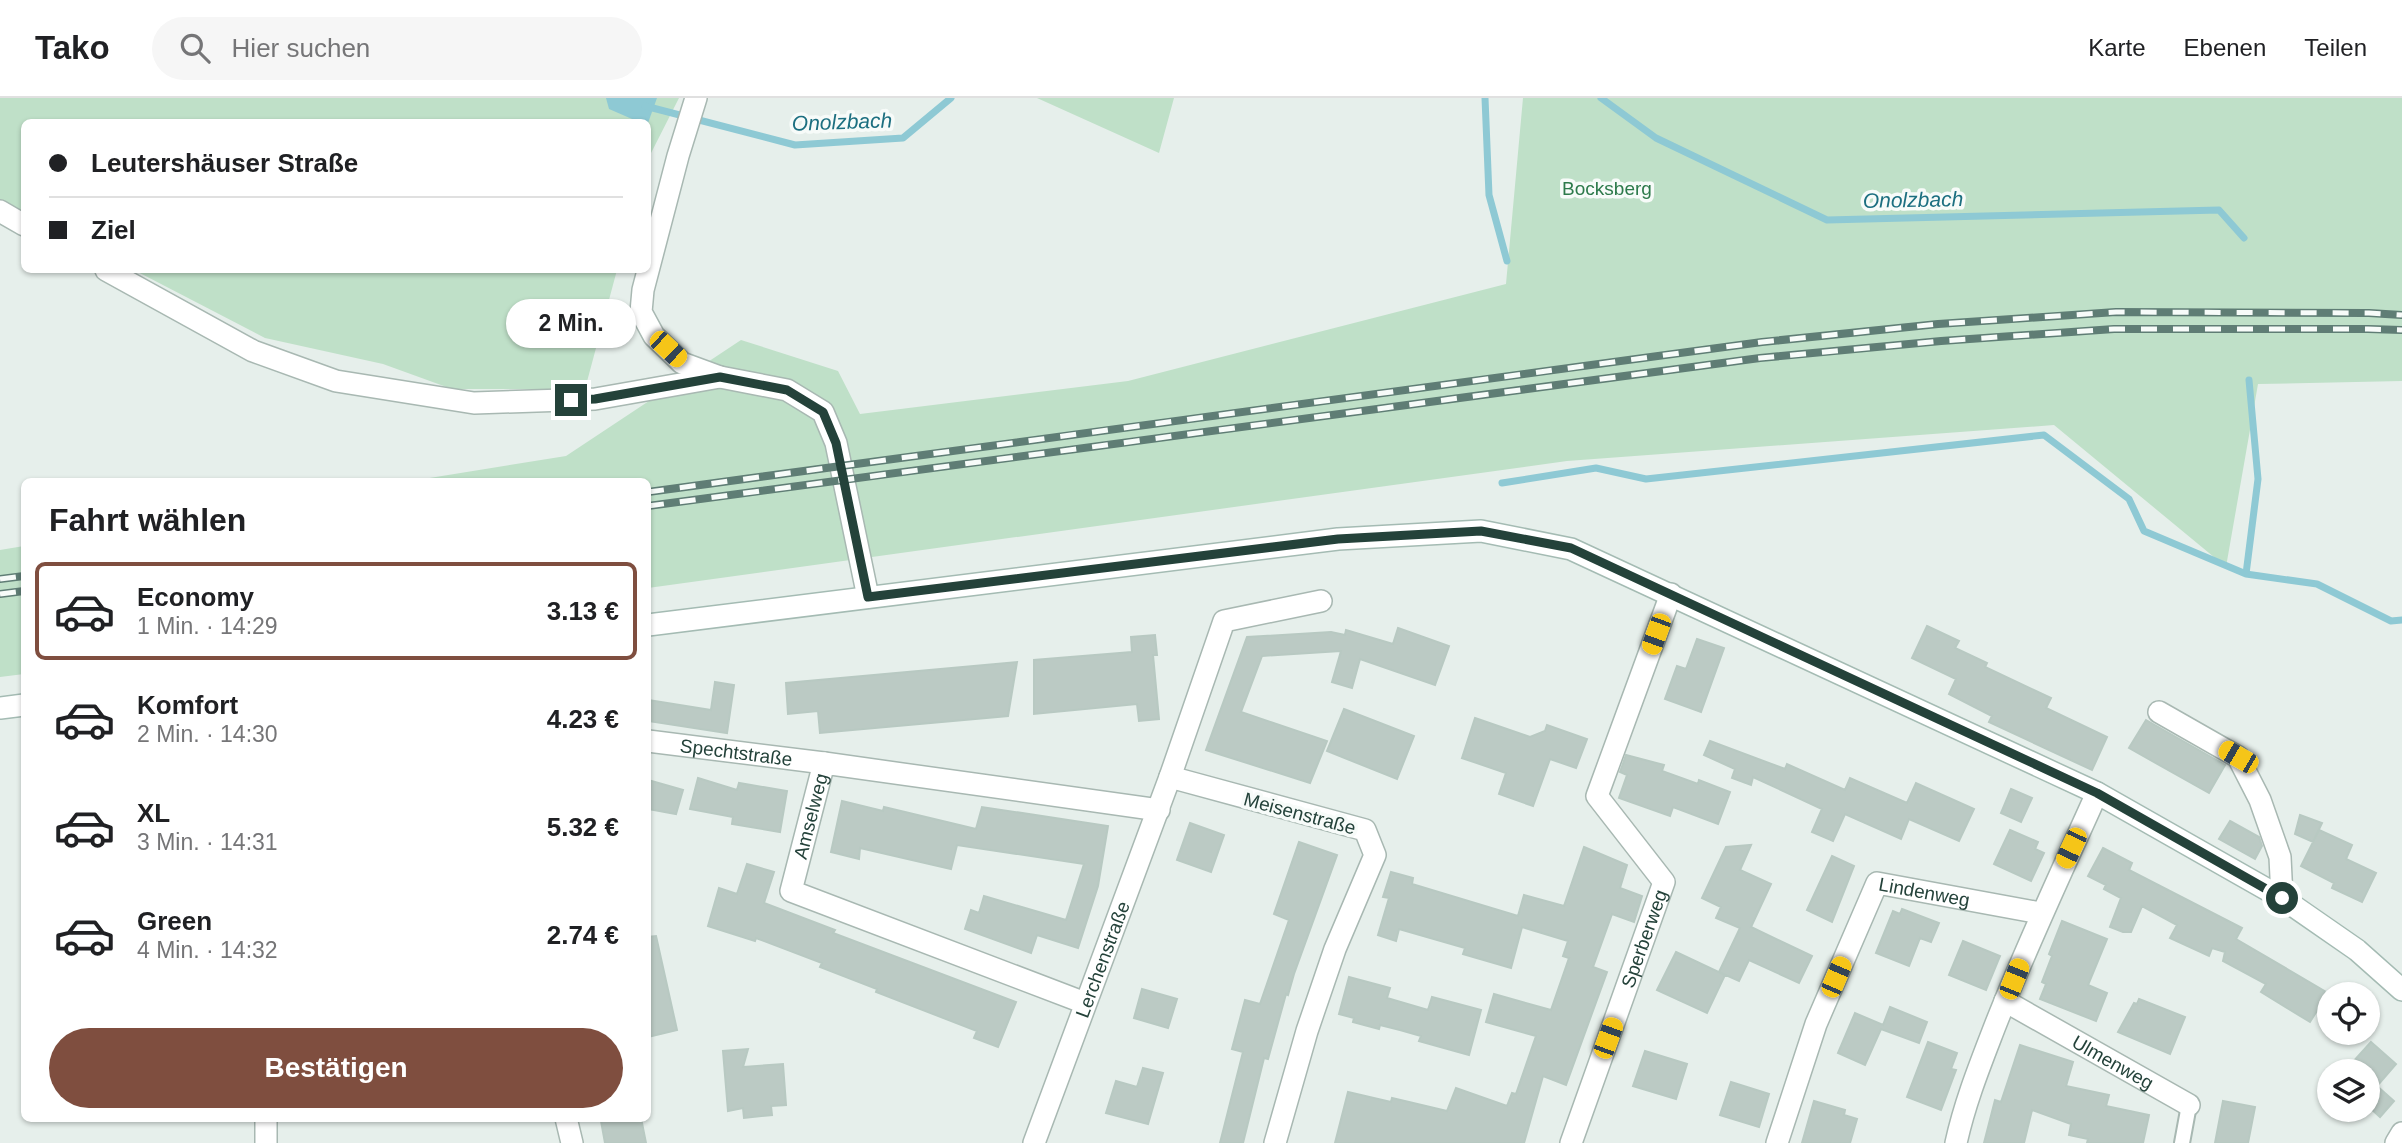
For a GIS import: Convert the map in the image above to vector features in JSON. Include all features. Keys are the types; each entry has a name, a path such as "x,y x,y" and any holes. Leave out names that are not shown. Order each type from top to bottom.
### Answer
{"street":[{"path":"651,259 696,98"},
{"path":"0,211 21,223"},
{"path":"111,273 253,351 336,381 474,403 595,399 720,377"},
{"path":"647,273 641,312 654,336 682,363 720,377 787,390 823,412 836,443 868,597"},
{"path":"651,625 1338,539 1481,531 1571,548 2097,793 2282,898 2357,950 2402,990"},
{"name":"Sperberweg","path":"1571,1143 1664,881 1597,796 1671,594"},
{"path":"1170,777 1224,621 1321,601"},
{"path":"0,708 21,705"},
{"path":"2159,712 2238,757 2260,800 2280,857 2282,898"},
{"name":"Spechtstraße","path":"651,741 824,763"},
{"name":"Amselweg","path":"1085,1003 791,891 824,763 1159,810"},
{"name":"Lerchenstraße","path":"1034,1143 1170,777"},
{"name":"Meisenstraße","path":"1170,777 1366,830 1375,855 1335,949 1307,1031 1275,1143"},
{"path":"1956,1143 1965,1106 2040,914 2097,793"},
{"name":"Lindenweg","path":"1777,1143 1816,1024 1877,883 2040,914"},
{"name":"Ulmenweg","path":"2005,1001 2189,1105"},
{"path":"266,1122 266,1143"},
{"path":"567,1122 572,1143"},
{"path":"2396,1143 2402,1133"}],"lane":[{"name":"Ulmenweg","path":"2182,1143 2189,1105"}],"green space":[{"path":"0,98 679,98 651,153 651,119 21,119 21,211 0,200"},
{"path":"1037,98 1174,98 1159,153"},
{"name":"Bocksberg","path":"1523,98 2402,98 2402,381 2258,384 2226,567 2054,425 1567,461 651,588 651,478 430,478 566,456 741,340 838,371 860,414 1128,381 1506,284"},
{"path":"140,273 616,273 585,389 452,389 383,364 265,338"},
{"path":"21,546 21,674 0,677 0,550"}],"water":[{"path":"606,98 657,98 649,119 632,119 609,109"}],"building":[{"path":"1927,626 1959,641 1955,648 1987,663 1985,667 2051,698 2046,708 2107,737 2092,770 1989,722 1992,716 1949,694 1956,679 1912,658"},
{"path":"1398,628 1449,646 1435,685 1360,659 1352,688 1332,682 1341,651 1262,656 1241,712 1327,741 1310,783 1206,750 1247,637 1331,632 1345,635 1346,630 1393,644"},
{"path":"1155,635 1157,655 1153,655 1159,719 1139,721 1137,704 1034,714 1034,660 1132,652 1131,637"},
{"path":"1697,639 1724,648 1701,712 1665,699 1677,666 1686,669"},
{"path":"1017,662 1008,716 820,733 818,711 788,714 786,683"},
{"path":"715,682 734,685 727,733 651,721 651,700 711,710"},
{"path":"1344,709 1414,736 1397,779 1327,751"},
{"path":"1475,718 1530,737 1545,731 1547,725 1587,739 1576,768 1550,759 1533,806 1499,794 1506,773 1462,758"},
{"path":"2146,720 2225,765 2209,793 2129,748"},
{"path":"1710,741 1785,769 1787,764 1845,790 1850,778 1907,803 1916,783 1974,809 1959,841 1909,819 1901,839 1845,814 1833,841 1812,832 1822,809 1753,777 1751,785 1732,778 1735,769 1704,755"},
{"path":"1626,755 1664,765 1662,771 1698,784 1699,780 1730,792 1718,824 1673,807 1670,816 1619,798 1627,775 1620,772"},
{"path":"698,778 737,790 739,783 787,791 780,832 732,824 733,817 690,809"},
{"path":"651,781 683,790 676,814 651,810"},
{"path":"2011,789 2032,798 2021,822 2001,813"},
{"path":"842,801 883,811 884,807 976,829 982,807 1108,826 1098,886 1078,948 1037,935 1031,953 965,929 971,910 979,913 984,896 1066,920 1084,864 957,845 951,869 860,848 859,859 831,852"},
{"path":"2300,815 2322,823 2313,842 2295,834"},
{"path":"2230,821 2259,837 2262,846 2255,859 2219,839"},
{"path":"1190,823 1224,835 1211,872 1177,860"},
{"path":"2010,830 2038,842 2035,849 2044,853 2031,881 1994,864"},
{"path":"2319,830 2352,845 2346,859 2376,873 2362,902 2332,888 2334,883 2301,866"},
{"path":"1299,842 1337,855 1288,995 1286,994 1268,1059 1264,1058 1243,1143 1220,1143 1243,1052 1232,1049 1245,1000 1260,1004 1289,920 1274,914"},
{"path":"1751,845 1740,870 1771,884 1751,927 1812,956 1799,983 1749,960 1739,981 1719,972 1740,928 1716,918 1721,907 1702,898 1726,847"},
{"path":"1584,847 1627,865 1620,888 1642,896 1634,922 1612,914 1593,967 1607,972 1566,1085 1543,1076 1524,1143 1335,1143 1348,1092 1391,1102 1392,1098 1447,1111 1456,1088 1507,1106 1512,1093 1516,1094 1536,1036 1486,1022 1494,994 1551,1010 1569,958 1563,956 1568,941 1522,927 1511,968 1463,954 1465,948 1399,929 1396,941 1378,935 1389,898 1383,897 1391,872 1413,878 1412,884 1518,916 1524,895 1564,906"},
{"path":"2103,848 2132,863 2129,870 2242,928 2236,939 2317,987 2317,1011 2310,1022 2261,992 2266,984 2223,961 2225,952 2212,948 2209,956 2170,938 2177,925 2142,906 2131,932 2110,927 2121,898 2104,889 2106,885 2088,876"},
{"path":"1832,856 1854,866 1832,922 1807,910"},
{"path":"747,864 774,872 764,903 835,930 833,933 1016,1002 998,1047 974,1038 977,1031 876,992 877,989 820,967 822,963 756,938 755,941 708,926 719,888 737,894"},
{"path":"1902,909 1939,923 1931,942 1920,938 1909,966 1876,953 1893,911 1900,914"},
{"path":"2062,921 2107,939 2088,985 2107,993 2096,1021 2040,999 2046,984 2042,982 2052,956 2049,954"},
{"path":"656,936 677,1030 651,1036 651,937"},
{"path":"1963,941 2000,956 1986,990 1949,975"},
{"path":"1676,952 1725,975 1707,1013 1657,990"},
{"path":"1349,977 1390,988 1387,998 1428,1010 1432,997 1481,1010 1469,1055 1419,1041 1421,1036 1380,1025 1379,1029 1353,1022 1354,1018 1339,1014"},
{"path":"1142,989 1177,999 1168,1028 1134,1018"},
{"path":"2139,999 2185,1017 2170,1054 2118,1032"},
{"path":"1890,1007 1927,1022 1919,1043 1881,1029 1865,1065 1838,1053 1855,1013 1883,1025"},
{"path":"1928,1042 1957,1053 1951,1069 1956,1070 1941,1110 1907,1097"},
{"path":"2020,1045 2073,1062 2066,1086 2109,1095 2106,1106 2149,1115 2143,1143 2087,1143 2088,1139 2069,1135 2071,1124 2032,1110 2024,1143 1984,1143 1995,1100 2001,1102"},
{"path":"2368,1045 2374,1045 2396,1064 2380,1083 2380,1059 2356,1059"},
{"path":"748,1049 743,1067 783,1064 786,1105 771,1106 772,1115 744,1118 743,1108 728,1111 723,1051"},
{"path":"1645,1051 1687,1064 1676,1099 1633,1086"},
{"path":"1143,1068 1163,1073 1148,1124 1106,1113 1116,1081 1137,1087"},
{"path":"1731,1082 1769,1094 1759,1127 1720,1115"},
{"path":"2380,1089 2394,1101 2380,1117"},
{"path":"1814,1101 1845,1110 1844,1115 1857,1119 1850,1143 1802,1143"},
{"path":"2223,1101 2255,1107 2248,1143 2215,1143"},
{"path":"601,1122 642,1122 646,1143 605,1143"}],"waterway":[{"name":"Onolzbach","path":"645,106 795,145 903,138 951,98"},
{"path":"1485,98 1489,195 1507,261"},
{"name":"Onolzbach","path":"1601,98 1656,138 1827,220 2219,210 2244,238"},
{"name":"Onolzbach","path":"2249,380 2258,479 2246,574 2317,584 2391,621 2402,620"},
{"path":"1502,483 1596,468 1646,479 2044,435 2129,499 2144,531 2246,574"}],"railway":[{"path":"651,492 1762,342 1938,324 2116,312 2402,315"},
{"path":"651,506 1760,358 1941,341 2114,329 2402,330"},
{"path":"0,579 21,576"},
{"path":"0,594 21,591"}],"route":[{"path":"571,400 595,399 720,377 787,390 823,412 836,443 868,597 1338,539 1481,531 1571,548 2097,793 2282,898"}]}
